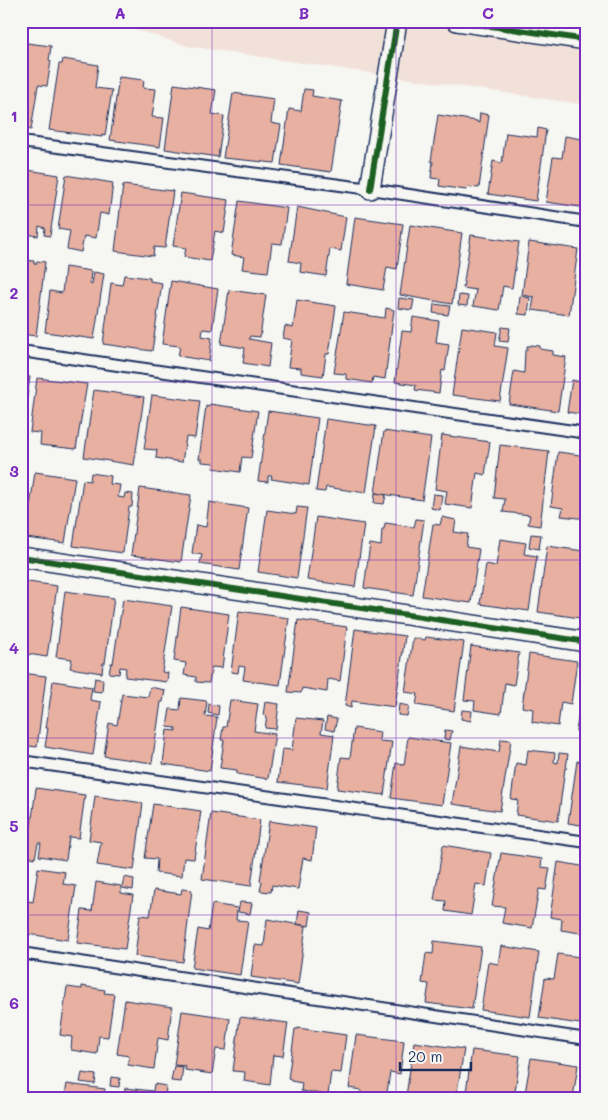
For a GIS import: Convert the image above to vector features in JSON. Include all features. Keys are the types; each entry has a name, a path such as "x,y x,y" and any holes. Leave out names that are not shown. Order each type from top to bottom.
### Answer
{"street":[{"path":"370,189 398,21"},
{"path":"458,21 587,40"},
{"path":"21,557 587,642"}],"lane":[{"path":"21,142 370,189 587,222"},
{"path":"21,351 587,433"},
{"path":"21,761 587,842"},
{"path":"21,953 587,1039"}],"shaded area":[{"path":"109,21 587,21 587,105 187,46"}],"building":[{"path":"27,43 51,46 47,86 38,85 31,130 21,128 21,56 25,57"},
{"path":"63,59 98,65 95,88 112,90 105,136 49,130 59,64 62,64"},
{"path":"119,77 144,80 143,88 156,89 152,117 164,118 160,147 110,140"},
{"path":"174,84 216,90 212,114 224,116 218,157 165,149"},
{"path":"304,89 313,90 312,96 342,101 331,172 281,165 289,109 301,111"},
{"path":"233,93 274,99 271,123 281,125 275,163 223,158"},
{"path":"480,113 489,115 479,188 467,187 466,190 439,186 440,179 431,178 433,162 431,161 438,115 477,121 479,123"},
{"path":"538,128 546,130 536,201 488,194 493,161 502,163 506,133 537,137"},
{"path":"565,136 587,140 587,208 546,202 553,157 562,158"},
{"path":"21,169 59,175 50,236 44,235 45,228 39,226 38,236 21,233"},
{"path":"66,175 113,183 109,215 100,213 96,238 84,236 81,252 67,249 70,231 58,229"},
{"path":"123,185 173,191 165,248 154,247 153,256 115,251"},
{"path":"181,193 229,200 224,233 215,231 210,261 184,257 186,248 173,246"},
{"path":"239,201 287,208 282,244 272,243 268,272 242,269 244,257 231,255"},
{"path":"297,207 346,217 341,251 330,249 326,276 300,272 301,263 289,261"},
{"path":"355,217 403,224 397,269 387,267 383,290 346,284"},
{"path":"410,225 462,233 452,304 400,295"},
{"path":"471,235 519,242 512,288 503,286 499,310 473,306 476,290 463,288"},
{"path":"529,242 578,249 569,315 532,310 534,297 522,295"},
{"path":"587,252 587,306 579,305"},
{"path":"21,260 34,261 34,264 37,261 45,262 36,336 21,334"},
{"path":"65,267 91,271 90,283 92,284 94,272 104,274 94,339 45,332 50,291 62,293"},
{"path":"124,275 150,278 150,281 162,283 152,351 103,344 111,283 122,285"},
{"path":"171,281 218,289 212,330 203,329 202,336 212,338 209,361 178,356 180,346 162,344"},
{"path":"229,290 266,295 260,337 250,336 249,339 271,343 268,367 243,363 245,348 221,344"},
{"path":"459,295 468,296 467,306 458,305"},
{"path":"520,296 530,298 528,315 518,314"},
{"path":"399,298 414,300 412,310 398,308"},
{"path":"297,300 336,306 329,354 326,354 323,376 301,373 301,368 288,367 292,340 283,338 285,326 293,328"},
{"path":"434,304 450,306 448,315 433,313"},
{"path":"386,308 394,310 385,379 373,377 372,383 346,379 346,374 334,373 344,312 385,318"},
{"path":"413,317 439,321 436,342 449,344 445,371 442,370 439,393 415,390 416,385 395,382 402,331 411,332"},
{"path":"462,327 497,332 495,346 508,348 500,401 452,395"},
{"path":"502,327 510,328 508,342 499,341"},
{"path":"531,345 553,351 553,355 566,357 558,411 509,404 514,371 524,373 525,350 527,350 527,346"},
{"path":"585,355 587,355 587,415 567,412 572,380 581,382"},
{"path":"21,375 30,377 21,436"},
{"path":"37,378 87,384 76,449 40,445 41,433 30,432"},
{"path":"94,390 144,397 134,465 84,457"},
{"path":"152,395 200,401 195,438 186,437 182,462 156,458 157,450 144,449"},
{"path":"210,404 258,411 251,458 242,457 240,472 213,468 214,463 202,462 202,459 199,459 206,406 209,407"},
{"path":"268,411 318,418 309,485 271,479 272,476 268,476 268,482 258,481"},
{"path":"326,419 376,426 366,493 326,487 325,492 316,491"},
{"path":"384,431 431,438 422,500 375,493"},
{"path":"442,435 490,442 485,475 477,473 472,508 445,504 447,491 435,489"},
{"path":"500,445 549,451 540,526 528,524 530,515 503,512 505,499 494,498"},
{"path":"558,452 587,456 587,519 561,516 563,508 551,506"},
{"path":"35,472 75,478 65,543 26,538 27,531 21,530 22,512 29,513"},
{"path":"91,473 111,476 110,484 120,485 118,497 124,498 125,493 133,494 132,507 129,507 123,553 73,546 83,480 90,481"},
{"path":"140,488 191,495 181,562 131,555"},
{"path":"375,493 386,495 384,504 374,503"},
{"path":"433,494 442,495 440,510 431,508"},
{"path":"209,502 248,508 239,570 200,564 202,555 192,553 196,525 206,527"},
{"path":"297,507 307,508 297,578 258,572 267,510 296,514"},
{"path":"316,517 364,524 355,587 307,580"},
{"path":"442,517 456,520 454,532 468,534 466,547 479,549 471,603 422,596 433,524 440,525"},
{"path":"416,519 424,520 413,595 364,588 370,544 381,546 382,529 384,529 385,523 414,527"},
{"path":"531,534 541,535 539,549 529,547"},
{"path":"500,539 526,543 524,554 537,556 529,611 480,604 486,564 496,566"},
{"path":"547,546 584,551 582,564 585,564 587,552 587,619 538,612"},
{"path":"21,581 57,586 47,657 21,653"},
{"path":"65,591 114,598 102,673 70,668 72,659 56,657"},
{"path":"123,599 172,606 162,672 168,673 167,682 125,677 126,668 120,667 119,674 109,673 111,663 113,663"},
{"path":"181,607 229,614 222,668 212,667 209,683 196,682 196,677 184,675 186,663 174,661"},
{"path":"239,611 289,618 280,685 243,680 245,667 239,666 238,673 231,672"},
{"path":"298,620 347,627 340,681 328,679 327,692 302,688 301,693 288,692"},
{"path":"355,629 405,636 395,707 352,701 351,708 345,706"},
{"path":"426,637 464,642 454,711 416,705 418,694 405,692 413,638 425,640"},
{"path":"471,646 519,653 514,685 505,683 501,714 474,710 475,701 464,700"},
{"path":"529,654 577,661 571,704 561,702 558,726 532,722 533,709 522,707"},
{"path":"587,665 587,733 576,731"},
{"path":"21,673 46,676 37,747 21,745"},
{"path":"95,678 103,680 102,692 93,691"},
{"path":"53,681 92,687 90,700 101,702 93,755 45,747"},
{"path":"150,687 165,690 163,702 161,702 152,763 104,756 109,723 117,725 122,694 148,697"},
{"path":"181,698 207,701 205,716 217,717 210,771 163,764 167,730 176,731 176,728 167,727 170,709 180,710"},
{"path":"230,700 258,704 254,731 275,734 268,779 237,774 237,770 220,768 224,740 221,740 223,727 226,727"},
{"path":"265,702 279,704 276,729 265,728 267,716 263,715"},
{"path":"209,704 219,706 218,715 208,713"},
{"path":"399,704 409,706 407,716 398,715"},
{"path":"462,710 472,711 471,721 461,719"},
{"path":"327,717 337,719 334,731 325,729"},
{"path":"296,718 323,721 321,733 334,735 327,788 278,782 282,749 292,750"},
{"path":"354,728 380,732 379,741 392,742 384,795 337,789 341,757 350,758"},
{"path":"445,730 452,731 450,740 444,739"},
{"path":"408,737 451,743 442,805 391,798 396,763 404,765"},
{"path":"501,739 511,740 500,811 452,804 461,746 499,752"},
{"path":"528,750 555,753 554,762 558,763 559,753 568,754 558,821 516,815 518,800 511,799 516,763 526,765"},
{"path":"577,761 587,763 587,826 568,823"},
{"path":"21,786 27,787 24,813 28,813 25,838 21,837"},
{"path":"36,788 85,795 79,838 69,837 66,860 39,856 41,843 38,843 35,858 27,856"},
{"path":"95,796 143,803 134,870 97,865 101,842 89,840"},
{"path":"153,804 201,811 194,859 184,858 182,876 156,873 157,859 145,858"},
{"path":"211,813 260,820 251,886 202,879"},
{"path":"269,821 316,828 312,860 303,858 298,889 272,885 271,892 260,891"},
{"path":"443,845 491,853 486,886 476,884 471,915 445,911 446,901 434,900"},
{"path":"501,853 542,859 541,867 550,868 546,890 539,889 532,928 502,923 505,907 492,906"},
{"path":"558,862 587,867 587,934 561,930 562,919 550,917"},
{"path":"38,868 65,872 63,884 76,886 68,940 21,933 24,900 33,902"},
{"path":"124,877 134,879 133,890 122,888"},
{"path":"96,882 121,886 121,893 133,895 125,949 77,943 82,910 92,911"},
{"path":"182,889 192,890 183,962 135,956 140,915 150,916 154,890 181,894"},
{"path":"240,902 252,903 250,914 238,912"},
{"path":"212,904 237,908 236,920 248,921 240,975 192,968 198,929 208,931"},
{"path":"299,910 311,912 309,926 297,924"},
{"path":"267,919 306,926 298,984 251,977 255,945 264,946"},
{"path":"434,941 481,947 472,1009 426,1003 429,984 422,983 426,953 433,954"},
{"path":"501,946 539,952 530,1017 481,1010 488,962 498,964"},
{"path":"558,954 587,958 587,1025 539,1018 545,978 554,979"},
{"path":"82,986 105,990 104,993 114,994 108,1037 99,1036 97,1054 71,1050 72,1037 60,1035 67,987 82,989"},
{"path":"125,1000 172,1007 168,1040 158,1038 154,1069 128,1065 129,1056 117,1054"},
{"path":"182,1011 230,1018 226,1050 216,1049 212,1074 185,1070 186,1066 174,1065"},
{"path":"240,1017 288,1023 283,1056 273,1055 270,1085 244,1081 245,1072 233,1071"},
{"path":"295,1029 346,1035 341,1073 331,1072 328,1095 301,1091 302,1083 288,1079"},
{"path":"356,1035 404,1041 400,1074 390,1072 386,1099 360,1099 361,1090 349,1088"},
{"path":"414,1042 464,1049 456,1099 419,1099 419,1097 406,1096"},
{"path":"472,1050 520,1056 514,1099 505,1097 505,1099 465,1099"},
{"path":"531,1058 578,1065 573,1098 524,1099"},
{"path":"174,1066 183,1067 181,1082 171,1081"},
{"path":"82,1073 96,1075 95,1084 80,1082"},
{"path":"111,1077 120,1078 119,1087 110,1086"},
{"path":"67,1084 105,1089 103,1099 64,1099"},
{"path":"154,1084 166,1086 165,1099 124,1099 125,1088 153,1091"}],"cycle path":[{"path":"370,189 397,21"},
{"path":"457,21 587,40"},
{"path":"21,557 587,642"}]}
